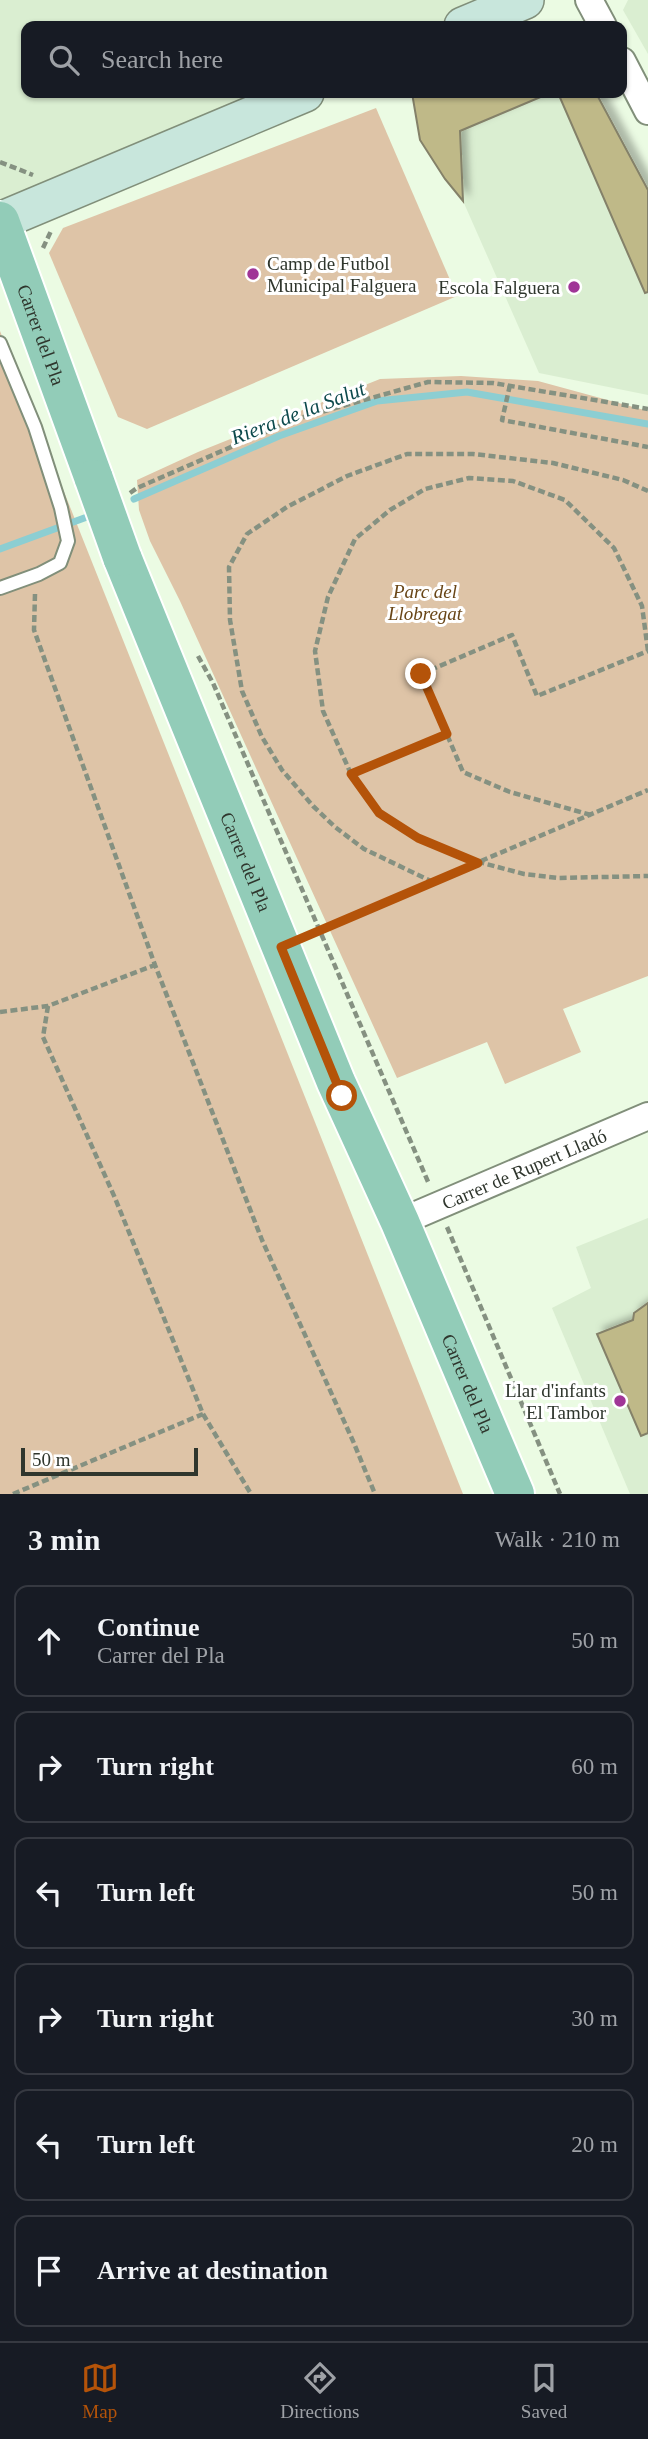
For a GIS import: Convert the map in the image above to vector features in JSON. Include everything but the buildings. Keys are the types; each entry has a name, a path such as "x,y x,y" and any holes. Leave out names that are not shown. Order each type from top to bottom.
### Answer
{"main road":[{"name":"Carrer del Pla","path":"0,221 114,488 122,557 336,1082 400,1222 515,1494"}],"street":[{"path":"475,21 526,0"},
{"path":"589,0 600,21"},
{"path":"627,71 648,111"},
{"path":"0,221 293,98"},
{"name":"Carrer de Rupert Lladó","path":"400,1222 648,1116"}],"lane":[{"path":"0,343 35,427 61,508 68,541 60,563 0,588"}],"path":[{"path":"42,250 59,212 69,208 69,192"},
{"path":"179,470 293,420 428,382 510,385 648,409"},
{"path":"510,385 502,420 611,438 648,447"},
{"path":"433,882 364,849 335,827 282,770 262,737 242,691 230,620 229,567 247,534 287,507 347,476 407,454 473,454 553,463 623,480 648,491"},
{"path":"591,815 510,792 463,772 421,674 512,635 537,696 648,651 642,606 614,548 565,500 513,481 469,478 425,489 390,510 355,539 328,597 315,651 323,711 351,774 379,813 418,838 478,863 524,874 558,878 648,876"},
{"path":"39,574 35,591 34,631 155,965 262,1240 353,1441 374,1494"},
{"path":"197,654 213,683 560,1494"},
{"path":"351,774 447,734"},
{"path":"281,947 648,790"},
{"path":"0,1012 48,1006 155,965"},
{"path":"48,1006 43,1037 115,1198 203,1414 251,1494"},
{"path":"13,1494 203,1414"}],"shaded area":[{"path":"0,0 527,0 477,21 21,21 21,98 298,98 0,226"},
{"path":"628,0 648,0 648,54 623,10"},
{"name":"Escola Falguera","path":"413,98 599,98 648,190 648,395 539,373 463,201 420,140"},
{"name":"Llar d'infants El Tambor","path":"648,1218 648,1494 630,1494 552,1308 591,1288 576,1247"}],"green space":[{"name":"Camp de Futbol Municipal Falguera","path":"376,108 457,296 147,429 118,417 49,253 63,228"},
{"path":"0,331 463,1494 0,1494"},
{"name":"Parc del Llobregat","path":"461,376 538,381 648,411 648,976 563,1009 581,1052 505,1084 487,1042 397,1078 180,601 150,541 139,510 137,480 198,452 380,379"}],"waterway":[{"name":"Riera de la Salut","path":"134,499 279,436 377,401 467,392 648,424"},
{"name":"Riera de la Salut","path":"0,549 87,517"}],"place":[{"name":"Camp de Futbol Municipal Falguera","path":"253,274"},
{"name":"Escola Falguera","path":"574,287"},
{"name":"Llar d'infants El Tambor","path":"620,1401"}],"route":[{"path":"342,1096 281,947 478,863 418,838 379,813 351,774 447,734 421,674"}]}
